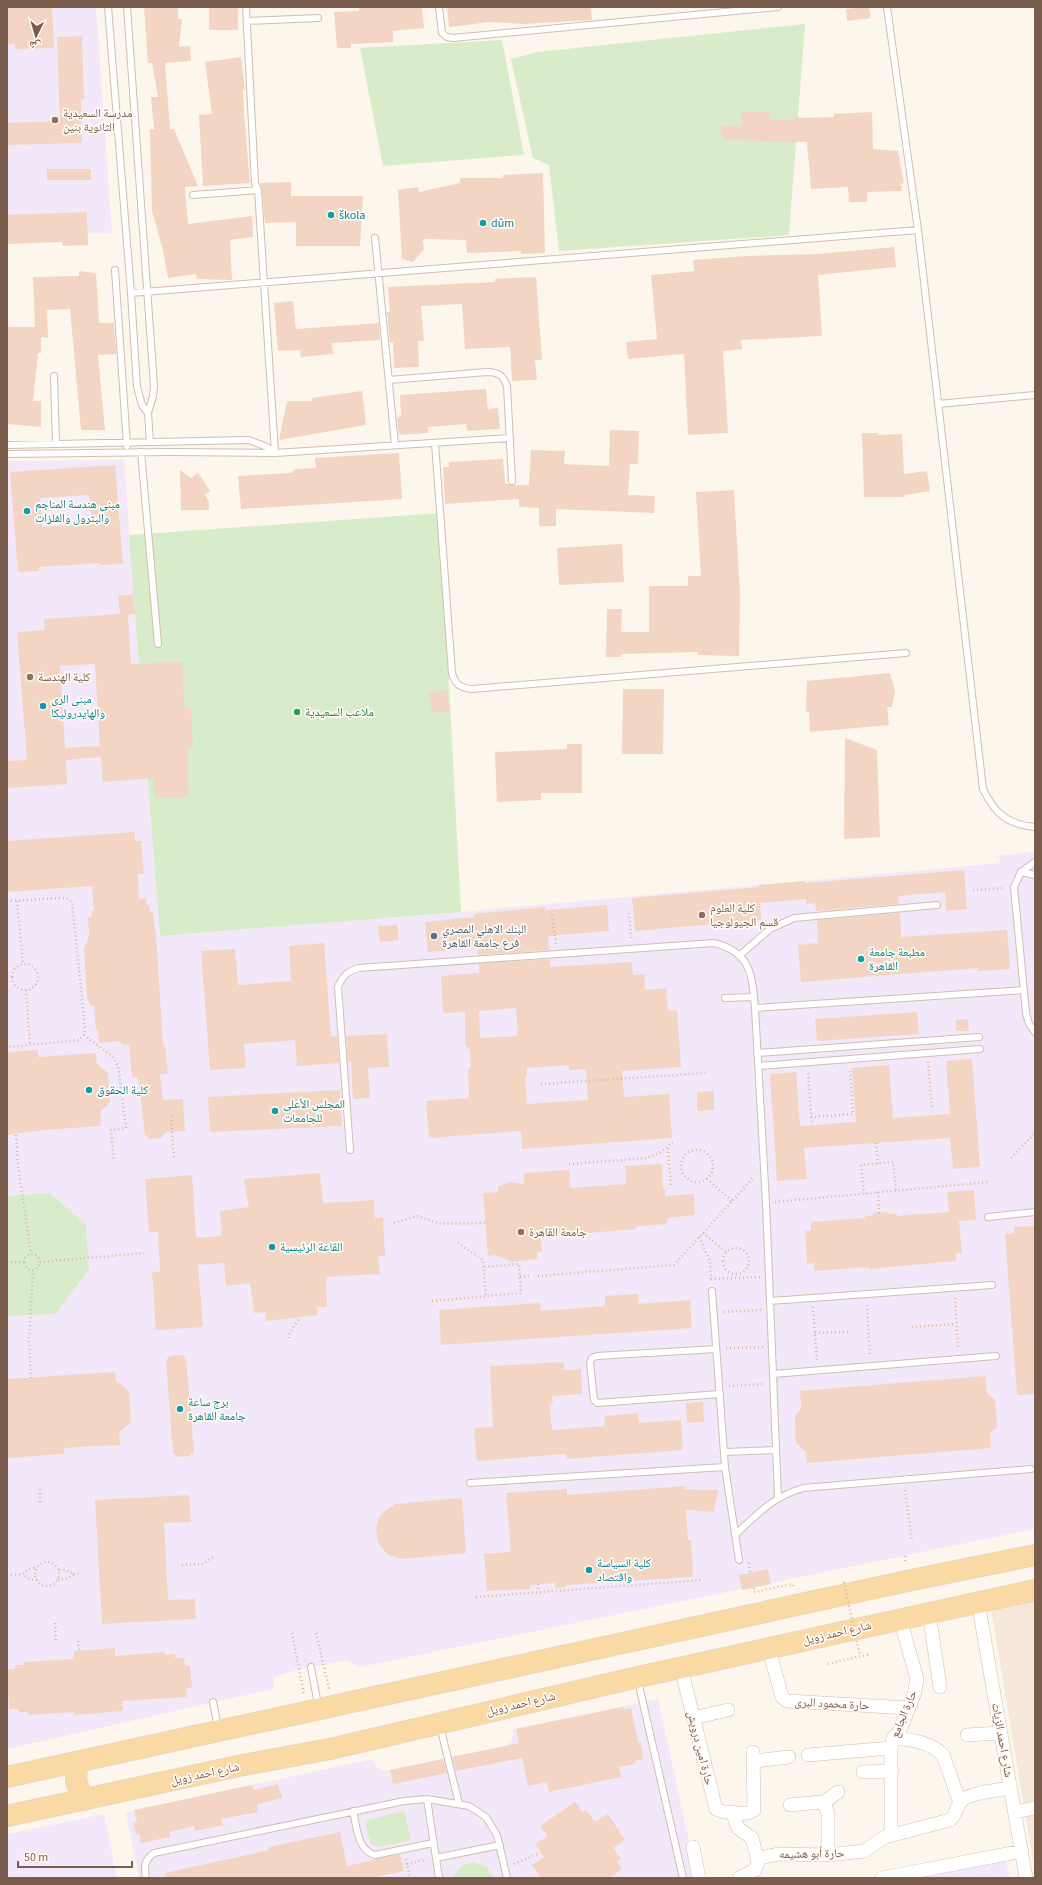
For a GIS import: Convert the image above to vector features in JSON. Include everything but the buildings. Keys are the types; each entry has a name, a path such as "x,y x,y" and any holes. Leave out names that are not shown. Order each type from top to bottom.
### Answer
{"main road":[{"path":"12,1774 77,1762 320,1710 1035,1555"},
{"name":"شارع احمد زويل","path":"7,1816 330,1749 638,1677 1035,1590"},
{"path":"77,1762 76,1782 84,1800"}],"street":[{"name":"شارع احمد الزيات","path":"978,1602 1026,1878"},
{"path":"929,1613 940,1687"},
{"name":"حارة الجامع","path":"891,1835 892,1743 899,1732 914,1696 917,1679 900,1620"},
{"name":"حارة محمود البرى","path":"769,1649 782,1697 787,1701 909,1708"},
{"name":"حارة امين درويش","path":"681,1668 716,1809 724,1812 732,1812 734,1814 748,1813 754,1810 754,1756 789,1757"},
{"path":"693,1718 728,1710"},
{"path":"967,1735 1001,1733"},
{"path":"808,1755 915,1741 940,1752 943,1755 960,1803"},
{"path":"863,1772 892,1771"},
{"path":"891,1835 905,1833 950,1820 953,1818 960,1803 968,1797 1010,1788"},
{"path":"799,1800 823,1803 838,1792"},
{"path":"823,1803 828,1814 828,1854"},
{"path":"1015,1812 1035,1808"},
{"path":"734,1814 738,1828 752,1838 758,1861"},
{"name":"حارة أبو هشيمه","path":"739,1878 755,1870 760,1858 778,1854 828,1854 864,1851 891,1835"},
{"path":"693,1847 700,1878"},
{"path":"882,1878 1022,1851"}],"lane":[{"path":"108,7 137,387 142,405 148,413"},
{"path":"127,7 154,386 148,413 150,442"},
{"path":"246,7 256,183 258,190 275,453"},
{"path":"439,7 442,33 447,37 453,38 778,7"},
{"path":"888,7 918,230 983,789 992,806 1006,819 1023,826 1035,827"},
{"path":"246,21 318,18"},
{"path":"193,195 258,190"},
{"path":"131,293 918,230"},
{"path":"375,238 395,445"},
{"path":"115,270 128,452"},
{"path":"389,380 496,372 504,377 506,386 512,481"},
{"path":"54,376 56,444"},
{"path":"938,404 1035,395"},
{"path":"7,454 128,452 275,453 510,438"},
{"path":"7,445 249,440 259,443 275,453"},
{"path":"435,443 452,673 455,682 462,688 480,688 906,653"},
{"path":"141,452 158,644"},
{"path":"1035,862 1021,872 1014,887 1026,1013 1035,1032"},
{"path":"1021,872 1035,875"},
{"path":"740,955 770,929 794,918 937,905"},
{"path":"350,1150 338,987 342,978 350,971 359,968 714,943 728,947 740,955 748,966 752,979 755,1008 766,1203 778,1497"},
{"path":"755,1008 1024,990"},
{"path":"725,998 754,997"},
{"path":"758,1053 979,1038"},
{"path":"758,1066 980,1049"},
{"path":"988,1217 1035,1212"},
{"path":"770,1302 992,1285"},
{"path":"712,1291 725,1467 736,1534 738,1560"},
{"path":"716,1349 597,1356 592,1358 590,1362 594,1400 596,1403 720,1394"},
{"path":"773,1374 996,1356"},
{"path":"724,1452 776,1450"},
{"path":"470,1483 725,1467"},
{"path":"736,1534 760,1511 778,1497 810,1487 1031,1469"},
{"path":"311,1667 320,1710"},
{"path":"638,1677 683,1878"},
{"path":"214,1702 218,1731"},
{"path":"439,1723 459,1804"},
{"path":"426,1799 439,1878"},
{"path":"146,1878 144,1864 148,1857 154,1853 404,1801 426,1799 459,1804 478,1811 486,1817 493,1826 500,1845 507,1878"},
{"path":"353,1812 364,1850 375,1855 433,1843"},
{"path":"436,1858 500,1845"}],"path":[{"path":"973,890 1014,887"},
{"path":"7,901 66,898 72,902 85,1029 84,1035 75,1041 7,1047"},
{"path":"17,901 22,964"},
{"path":"628,913 632,949"},
{"path":"552,915 557,954"},
{"path":"22,964 32,967 37,975 35,985 26,990 17,987 12,979 14,969 22,964"},
{"path":"26,990 30,1044"},
{"path":"84,1035 112,1056 120,1071 126,1128 111,1130 114,1161"},
{"path":"928,1053 932,1110"},
{"path":"812,1117 853,1114 849,1059"},
{"path":"808,1062 812,1125"},
{"path":"541,1084 706,1073"},
{"path":"171,1116 174,1158"},
{"path":"1011,1158 1035,1133"},
{"path":"16,1135 18,1166 31,1254"},
{"path":"570,1164 647,1158 668,1148 673,1142"},
{"path":"876,1143 878,1164"},
{"path":"668,1148 671,1187"},
{"path":"692,1151 703,1151 711,1159 713,1170 707,1179 697,1183 686,1179 681,1169 681,1163 686,1154 692,1151"},
{"path":"864,1194 861,1165 893,1162 896,1190"},
{"path":"538,1276 674,1265 764,1166"},
{"path":"707,1179 732,1201"},
{"path":"766,1203 988,1182"},
{"path":"878,1192 880,1213"},
{"path":"394,1223 417,1216 441,1224 485,1222"},
{"path":"703,1233 726,1252"},
{"path":"699,1237 710,1262 712,1291"},
{"path":"458,1243 483,1260 486,1296"},
{"path":"735,1248 745,1251 749,1260 746,1270 736,1274 727,1270 722,1261 726,1252 735,1248"},
{"path":"40,1262 144,1253"},
{"path":"31,1254 37,1256 40,1262 38,1268 33,1271 26,1269 24,1262 26,1257 31,1254"},
{"path":"7,1262 24,1262"},
{"path":"432,1301 521,1293 519,1264 484,1266"},
{"path":"31,1378 29,1340 33,1271"},
{"path":"520,1277 529,1276"},
{"path":"711,1279 769,1277"},
{"path":"954,1288 959,1359"},
{"path":"866,1294 870,1366"},
{"path":"813,1298 817,1370"},
{"path":"713,1312 770,1310"},
{"path":"289,1338 289,1334 300,1317"},
{"path":"912,1327 956,1324"},
{"path":"815,1333 848,1332"},
{"path":"716,1349 772,1347"},
{"path":"719,1387 773,1384"},
{"path":"904,1479 912,1541"},
{"path":"40,1489 40,1502"},
{"path":"182,1565 203,1564 213,1557"},
{"path":"7,1575 23,1574 29,1569 47,1562 52,1563 58,1570 58,1579 53,1585 42,1585 37,1580 35,1572 37,1567"},
{"path":"58,1570 66,1570 74,1574"},
{"path":"58,1579 67,1579 74,1574 82,1573"},
{"path":"23,1574 29,1579 37,1580"},
{"path":"476,1597 701,1580"},
{"path":"844,1582 860,1656"},
{"path":"538,1584 538,1592"},
{"path":"754,1588 754,1592 792,1584"},
{"path":"55,1623 56,1642"},
{"path":"292,1633 320,1710"},
{"path":"316,1633 320,1710"},
{"path":"78,1641 79,1650"},
{"path":"828,1664 870,1654"},
{"path":"404,1849 410,1878"},
{"path":"505,1868 539,1853"},
{"path":"407,1864 436,1858"}],"shaded area":[{"name":"مدرسة السعيدية الثانوية بنين","path":"7,7 96,7 112,233 7,235"},
{"name":"جامعة القاهرة","path":"124,460 160,936 461,912 1000,863 999,855 1035,852 1035,1529 360,1667 347,1660 294,1671 274,1678 273,1689 7,1749 7,461"},
{"path":"1035,1600 1035,1873 991,1609"},
{"path":"658,1699 697,1878 139,1878 126,1812 373,1759 376,1767 385,1771 505,1746 512,1741 513,1729"},
{"path":"104,1814 117,1878 7,1878 7,1834"},
{"path":"1006,1861 1010,1878 911,1878"}],"green space":[{"path":"805,24 789,235 559,251 549,165 533,158 511,59 537,52"},
{"path":"502,40 524,155 383,166 360,48"},
{"name":"ملاعب السعيدية","path":"440,513 461,912 160,936 129,535"},
{"path":"50,1193 86,1225 89,1270 55,1314 7,1316 7,1196"},
{"path":"404,1811 411,1840 380,1847 371,1844 365,1821"},
{"path":"474,1862 486,1866 494,1878 453,1878 461,1867"}],"place":[{"name":"مدرسة السعيدية الثانوية بنين","path":"55,120"},
{"name":"škola","path":"331,215"},
{"name":"dům","path":"483,223"},
{"name":"مبنى هندسة المناجم والبترول والفلزات","path":"27,511"},
{"name":"كلية الهندسة","path":"30,677"},
{"name":"مبنى الرى والهايدروليكا","path":"43,706"},
{"name":"ملاعب السعيدية","path":"297,712"},
{"name":"كلية العلوم قسم الجيولوجيا","path":"702,915"},
{"name":"البنك الاهلي المصري فرع جامعة القاهرة","path":"434,936"},
{"name":"مطبعة جامعة القاهرة","path":"861,959"},
{"name":"كلية الحقوق","path":"89,1090"},
{"name":"المجلس الأعلى للجامعات","path":"275,1111"},
{"name":"جامعة القاهرة","path":"521,1232"},
{"name":"القاعة الرئيسية","path":"272,1247"},
{"name":"برج ساعة جامعة القاهرة","path":"180,1409"},
{"name":"كلية السياسة واقتصاد","path":"589,1570"}]}
